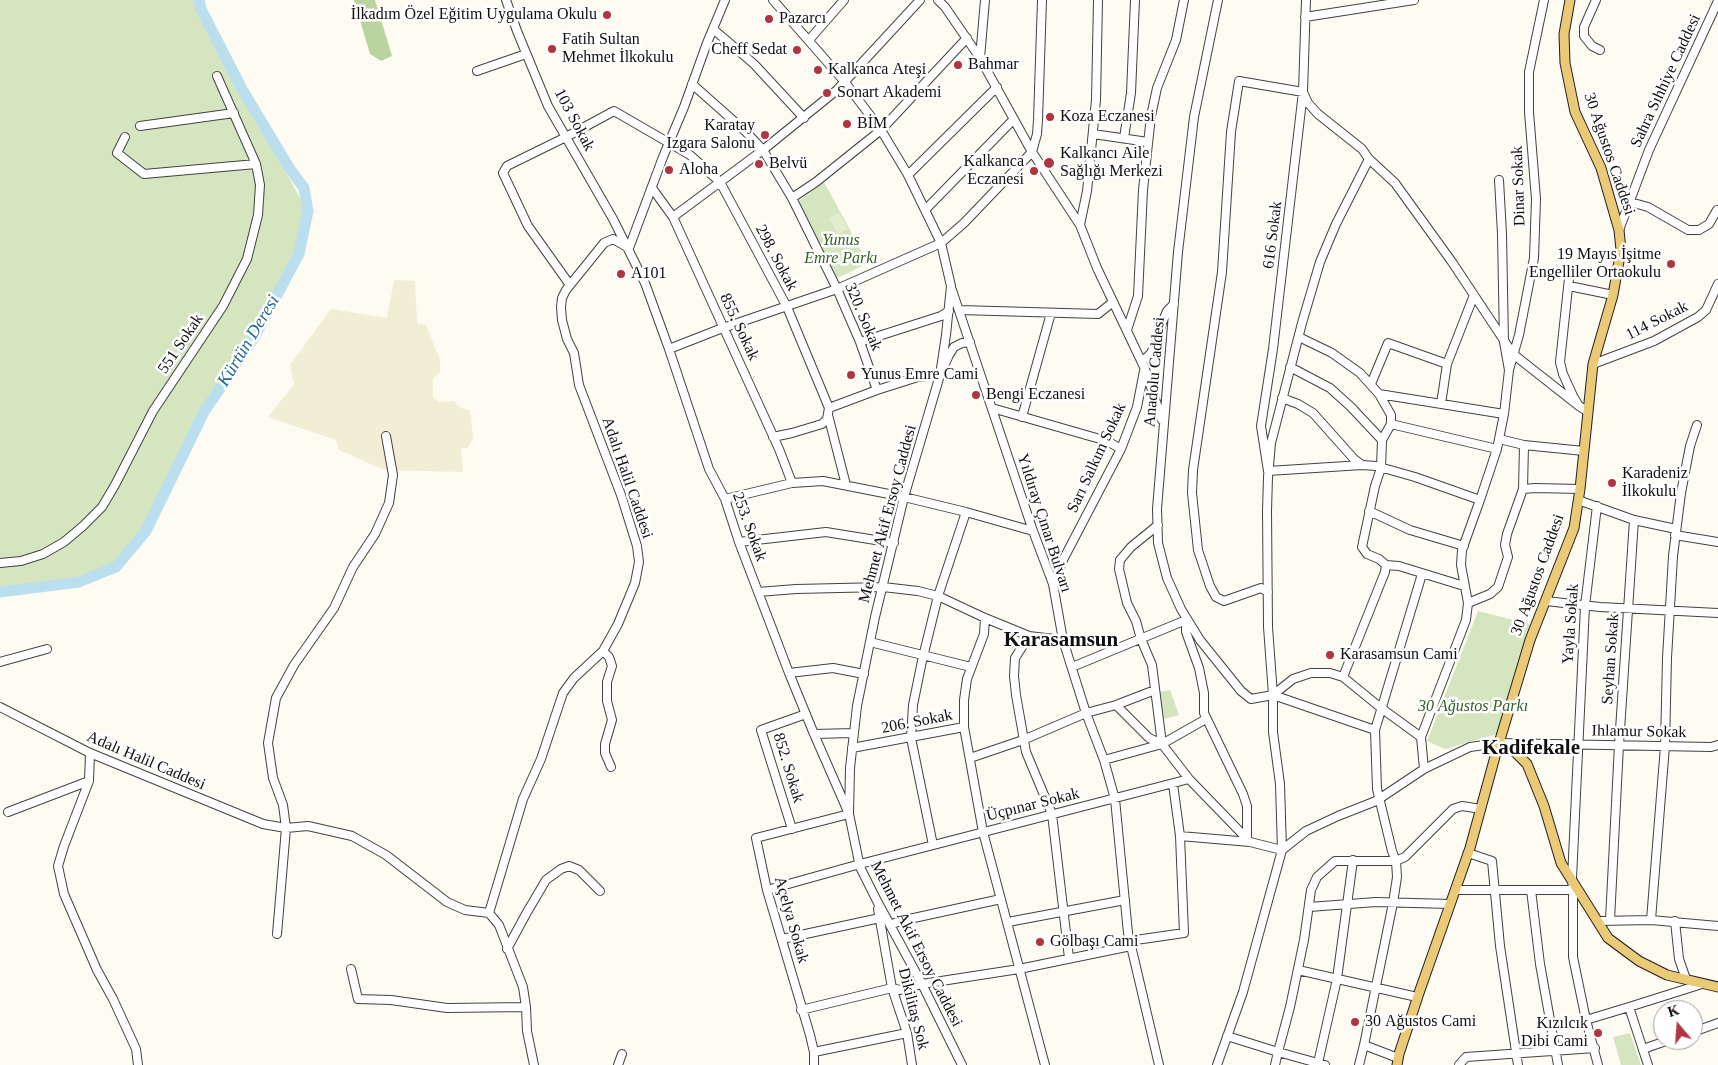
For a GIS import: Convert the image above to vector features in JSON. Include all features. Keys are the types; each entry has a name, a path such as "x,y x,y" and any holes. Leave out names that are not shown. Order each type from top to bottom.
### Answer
{"main road":[{"name":"30 Ağustos Caddesi","path":"1397,1061 1417,997 1468,853 1530,640 1574,528 1584,451 1583,408 1593,364 1613,295 1621,250 1620,230 1600,168 1575,112 1565,63 1564,34 1570,0"},
{"path":"1499,743 1514,752 1527,764 1544,806 1562,863 1608,938 1639,961 1668,974 1718,987"}],"street":[{"name":"103 Sokak","path":"506,0 548,106 628,248"},
{"path":"628,248 725,0"},
{"path":"809,40 844,0"},
{"path":"673,217 763,150 837,90 920,0"},
{"path":"938,0 980,58 1032,152 1080,225 1097,268 1143,365 1164,425"},
{"path":"980,58 986,0"},
{"path":"669,349 837,289 941,243 964,223 1032,152 1037,134 1038,120 1042,0"},
{"path":"1080,225 1087,191 1096,100 1098,0"},
{"path":"1124,138 1132,93 1135,0"},
{"path":"1127,330 1138,296 1143,190 1151,116 1157,88 1176,40 1184,0"},
{"name":"Anadolu Caddesi","path":"1218,0 1194,117 1179,243 1157,509 1158,543 1167,578 1186,620 1200,640 1241,691 1252,699 1273,695"},
{"name":"616 Sokak","path":"1268,471 1261,426 1273,349 1303,92 1306,0"},
{"path":"1306,17 1414,0"},
{"name":"Dinar Sokak","path":"1509,370 1521,326 1534,258 1536,199 1529,112 1529,72 1544,0"},
{"path":"1596,0 1584,27 1584,36 1592,46 1600,50"},
{"name":"Mehmet Akif Ersoy Caddesi","path":"777,1 844,81 881,130 908,175 941,243 951,286 940,375 904,497 870,642 852,748 849,814 860,864 876,901 922,984 962,1065"},
{"name":"Sahra Sıhhiye Caddesi","path":"1620,230 1649,150 1718,1"},
{"path":"713,29 754,64 804,118"},
{"path":"792,198 816,182 881,130 966,38"},
{"path":"477,71 526,54"},
{"name":"551 Sokak","path":"0,563 21,561 43,554 64,542 102,507 116,485 153,411 223,306 247,259 258,215 260,185 256,164 217,76"},
{"path":"1268,592 1261,588 1224,601 1216,597 1210,586 1198,550 1192,493 1222,272 1231,132 1239,81 1303,92 1308,103 1318,114 1362,149 1395,183 1452,262 1513,354 1583,408"},
{"name":"320. Sokak","path":"692,84 745,131 763,150 792,198 837,289 860,342 877,390"},
{"path":"908,175 996,87"},
{"name":"298. Sokak","path":"566,137 614,111 690,155 720,182 786,306 828,412 846,484"},
{"path":"140,126 234,113"},
{"path":"925,210 1014,119"},
{"path":"1092,134 1148,142"},
{"path":"125,137 117,153 144,174 256,164"},
{"path":"566,137 507,166 504,173 528,226 570,285"},
{"path":"1217,1065 1243,992 1282,850 1280,784 1273,732 1273,695 1268,627 1268,471 1271,443 1313,285 1336,224 1370,159"},
{"path":"1424,769 1421,737 1466,620 1468,603 1461,565 1464,546 1497,449 1504,414 1509,370 1504,342 1499,180"},
{"name":"855. Sokak","path":"652,188 673,217 792,483"},
{"path":"1630,202 1648,207 1688,230 1699,230 1709,224 1717,210"},
{"name":"Adalı Halil Caddesi","path":"0,707 90,753 263,824 286,828 308,826 352,836 386,854 447,902 465,910 490,913 523,799 541,759 563,693 574,678 604,651 635,583 639,555 621,496 579,386 574,353 567,339 562,320 562,298 570,285 604,243 613,239 628,248"},
{"name":"253. Sokak","path":"628,248 645,283 709,469 725,499 739,542 789,673 849,814"},
{"path":"1570,269 1560,362 1573,396 1583,408"},
{"name":"114 Sokak","path":"1593,364 1654,341 1698,317 1706,310 1718,284"},
{"name":"Yıldıray Çınar Bulvarı","path":"951,286 1033,531 1053,584 1063,640 1086,713 1104,760 1115,799 1130,944 1158,1065"},
{"path":"1568,287 1613,295"},
{"path":"1441,404 1446,364 1474,295"},
{"path":"960,310 1098,314 1113,302"},
{"path":"1143,365 1156,343 1167,311 1174,304"},
{"path":"860,342 941,316 949,311"},
{"path":"1022,417 1050,313"},
{"path":"946,335 952,326 960,324 964,326"},
{"path":"1299,337 1332,353 1360,373 1379,394 1392,416 1391,424 1382,440 1380,468 1362,547 1367,554 1379,558 1386,565 1399,566 1464,586"},
{"path":"773,437 792,434 822,424 828,412 877,390 918,378 940,375 954,347 970,342"},
{"path":"1371,384 1388,343 1446,364"},
{"name":"Sarı Salkım Sokak","path":"1053,584 1063,560 1121,449 1137,407 1143,365"},
{"path":"1290,367 1330,388 1382,440"},
{"path":"1379,394 1504,414"},
{"path":"1282,398 1298,404 1313,413 1354,459 1362,465"},
{"path":"992,408 1106,441 1121,449"},
{"path":"1391,424 1497,449"},
{"path":"1651,920 1666,746 1666,658 1676,532 1690,446 1697,425"},
{"path":"277,934 286,828 283,805 273,778 268,743 276,698 294,665 334,608 353,566 375,534 389,503 392,474 386,436"},
{"path":"1499,439 1524,445 1584,451"},
{"path":"1468,603 1490,594 1498,587 1508,557 1505,545 1507,534 1523,489 1524,445"},
{"path":"1268,471 1362,465 1415,477 1480,500"},
{"path":"725,499 792,483 823,481 846,484 904,497 1033,531"},
{"path":"1523,489 1580,489"},
{"path":"1578,500 1634,520 1718,542"},
{"name":"Yayla Sokak","path":"1596,506 1585,606 1572,890 1573,957 1586,1020 1598,1065"},
{"path":"932,845 911,738 913,706 923,654 938,596 966,512"},
{"path":"1369,512 1410,530 1464,546"},
{"name":"Seyhan Sokak","path":"1610,920 1618,745 1634,520"},
{"path":"1158,525 1131,547 1120,560 1119,568 1127,603 1136,621 1152,665 1162,744"},
{"path":"739,542 826,532 894,543"},
{"path":"1343,677 1385,572 1386,565"},
{"path":"1359,1065 1397,877 1396,861 1379,800 1375,730 1422,574"},
{"path":"758,592 883,587 918,591 938,596 1029,636 1063,640"},
{"path":"1546,601 1585,606 1718,613"},
{"name":"206. Sokak","path":"852,748 964,727 964,700 967,679 984,634 985,618"},
{"path":"1072,667 1186,620 1187,637 1199,668 1204,692 1204,713 1247,806 1248,840"},
{"path":"1029,636 1015,658 1014,676 1026,752 1052,814 1069,958"},
{"path":"870,642 972,667"},
{"path":"0,662 47,649"},
{"path":"604,651 609,657 612,666 607,682 607,701 612,720 605,744 605,754 611,767"},
{"path":"789,673 833,668 864,674"},
{"path":"1273,695 1293,679 1311,672 1343,677 1421,737"},
{"path":"970,758 1023,740 1086,713 1116,705 1155,690"},
{"path":"1273,695 1375,730"},
{"path":"1116,705 1149,738 1162,744 1190,779 1248,840"},
{"name":"852. Sokak","path":"792,829 761,730 806,714"},
{"path":"1104,760 1162,744 1206,719"},
{"path":"964,727 983,832 1045,1065"},
{"path":"814,734 854,732"},
{"name":"Ihlamur Sokak","path":"1282,850 1306,831 1379,800 1424,769 1470,748 1499,743 1711,747 1718,745"},
{"path":"90,753 89,781 58,866 64,894 136,1049 138,1065"},
{"name":"Üçpınar Sokak","path":"767,890 932,845 1190,779"},
{"path":"8,812 89,781"},
{"path":"801,1010 892,988 900,990 922,984 1019,969 1184,933 1180,836 1173,784"},
{"path":"1275,1065 1298,970 1311,890 1322,872 1335,861 1396,861 1405,857 1453,809 1462,806 1481,808"},
{"path":"792,829 849,814"},
{"name":"Açelya Sokak","path":"792,829 756,838 767,890 814,1052 814,1065"},
{"path":"1180,836 1248,840 1282,850"},
{"path":"1468,853 1492,861 1500,946 1518,1065"},
{"path":"1227,1036 1322,1064 1337,979 1353,860"},
{"path":"508,949 546,880 561,869 569,866 579,870 600,891"},
{"path":"1455,890 1572,890"},
{"path":"1531,890 1540,964 1558,1065"},
{"path":"890,925 900,921 1001,899"},
{"path":"1008,922 1125,900"},
{"name":"Dikilitaş Sok","path":"876,901 892,988 907,1033 912,1065"},
{"path":"1309,907 1393,903 1450,904"},
{"path":"490,913 499,925 523,988 527,1031 534,1065"},
{"path":"782,939 880,918"},
{"path":"1598,921 1651,920 1718,926"},
{"path":"1675,921 1679,960 1686,979"},
{"path":"350,969 358,999 390,1000 447,1008 526,1007"},
{"path":"1298,970 1417,997"},
{"path":"1586,1020 1703,983"},
{"path":"1629,1007 1648,1065"},
{"path":"1703,1028 1718,1023"},
{"path":"814,1052 907,1033"},
{"path":"1364,1045 1397,1061"},
{"path":"1643,1049 1653,1046"},
{"path":"1459,1065 1466,1057 1595,1048"},
{"path":"618,1065 622,1054"}],"shaded area":[{"path":"394,280 415,281 417,323 426,325 440,360 440,372 433,379 433,398 439,402 454,401 459,407 469,410 473,438 468,448 461,448 463,472 384,470 339,450 336,440 268,417 294,384 290,365 331,309 387,318"}],"green space":[{"path":"0,0 199,0 223,59 305,207 299,254 204,412 146,531 116,567 79,582 0,591"},
{"path":"354,0 375,0 392,56 381,61 370,54"},
{"name":"Yunus Emre Parkı","path":"824,182 868,263 836,279 799,201"},
{"path":"839,213 848,229 838,234 829,218"},
{"name":"30 Ağustos Parkı","path":"1478,611 1530,624 1497,734 1445,749 1427,741"},
{"path":"1170,690 1179,715 1164,719 1159,692"},
{"path":"1630,1033 1641,1065 1621,1065 1613,1037"}],"waterway":[{"name":"Kürtün Deresi","path":"0,592 79,582 116,567 146,531 204,412 254,338 299,254 308,211 304,188 290,169 242,89 201,9 199,0"}],"place":[{"name":"İlkadım Özel Eğitim Uygulama Okulu","path":"607,15"},
{"name":"Pazarcı","path":"769,19"},
{"name":"Fatih Sultan Mehmet İlkokulu","path":"552,49"},
{"name":"Cheff Sedat","path":"797,50"},
{"name":"Bahmar","path":"958,65"},
{"name":"Kalkanca Ateşi","path":"818,70"},
{"name":"Sonart Akademi","path":"827,93"},
{"name":"Koza Eczanesi","path":"1050,117"},
{"name":"BİM","path":"847,124"},
{"name":"Karatay Izgara Salonu","path":"765,135"},
{"name":"Kalkancı Aile Sağlığı Merkezi","path":"1049,163"},
{"name":"Belvü","path":"759,164"},
{"name":"Aloha","path":"669,170"},
{"name":"Kalkanca Eczanesi","path":"1034,171"},
{"name":"19 Mayıs İşitme Engelliler Ortaokulu","path":"1671,264"},
{"name":"A101","path":"621,274"},
{"name":"Yunus Emre Cami","path":"851,375"},
{"name":"Bengi Eczanesi","path":"976,395"},
{"name":"Karadeniz İlkokulu","path":"1612,483"},
{"name":"Karasamsun Cami","path":"1330,655"},
{"name":"Gölbaşı Cami","path":"1040,942"},
{"name":"30 Ağustos Cami","path":"1355,1022"},
{"name":"Kızılcık Dibi Cami","path":"1598,1033"}],"district":[{"name":"Karasamsun","path":"1061,641"},
{"name":"Kadifekale","path":"1531,749"}]}
